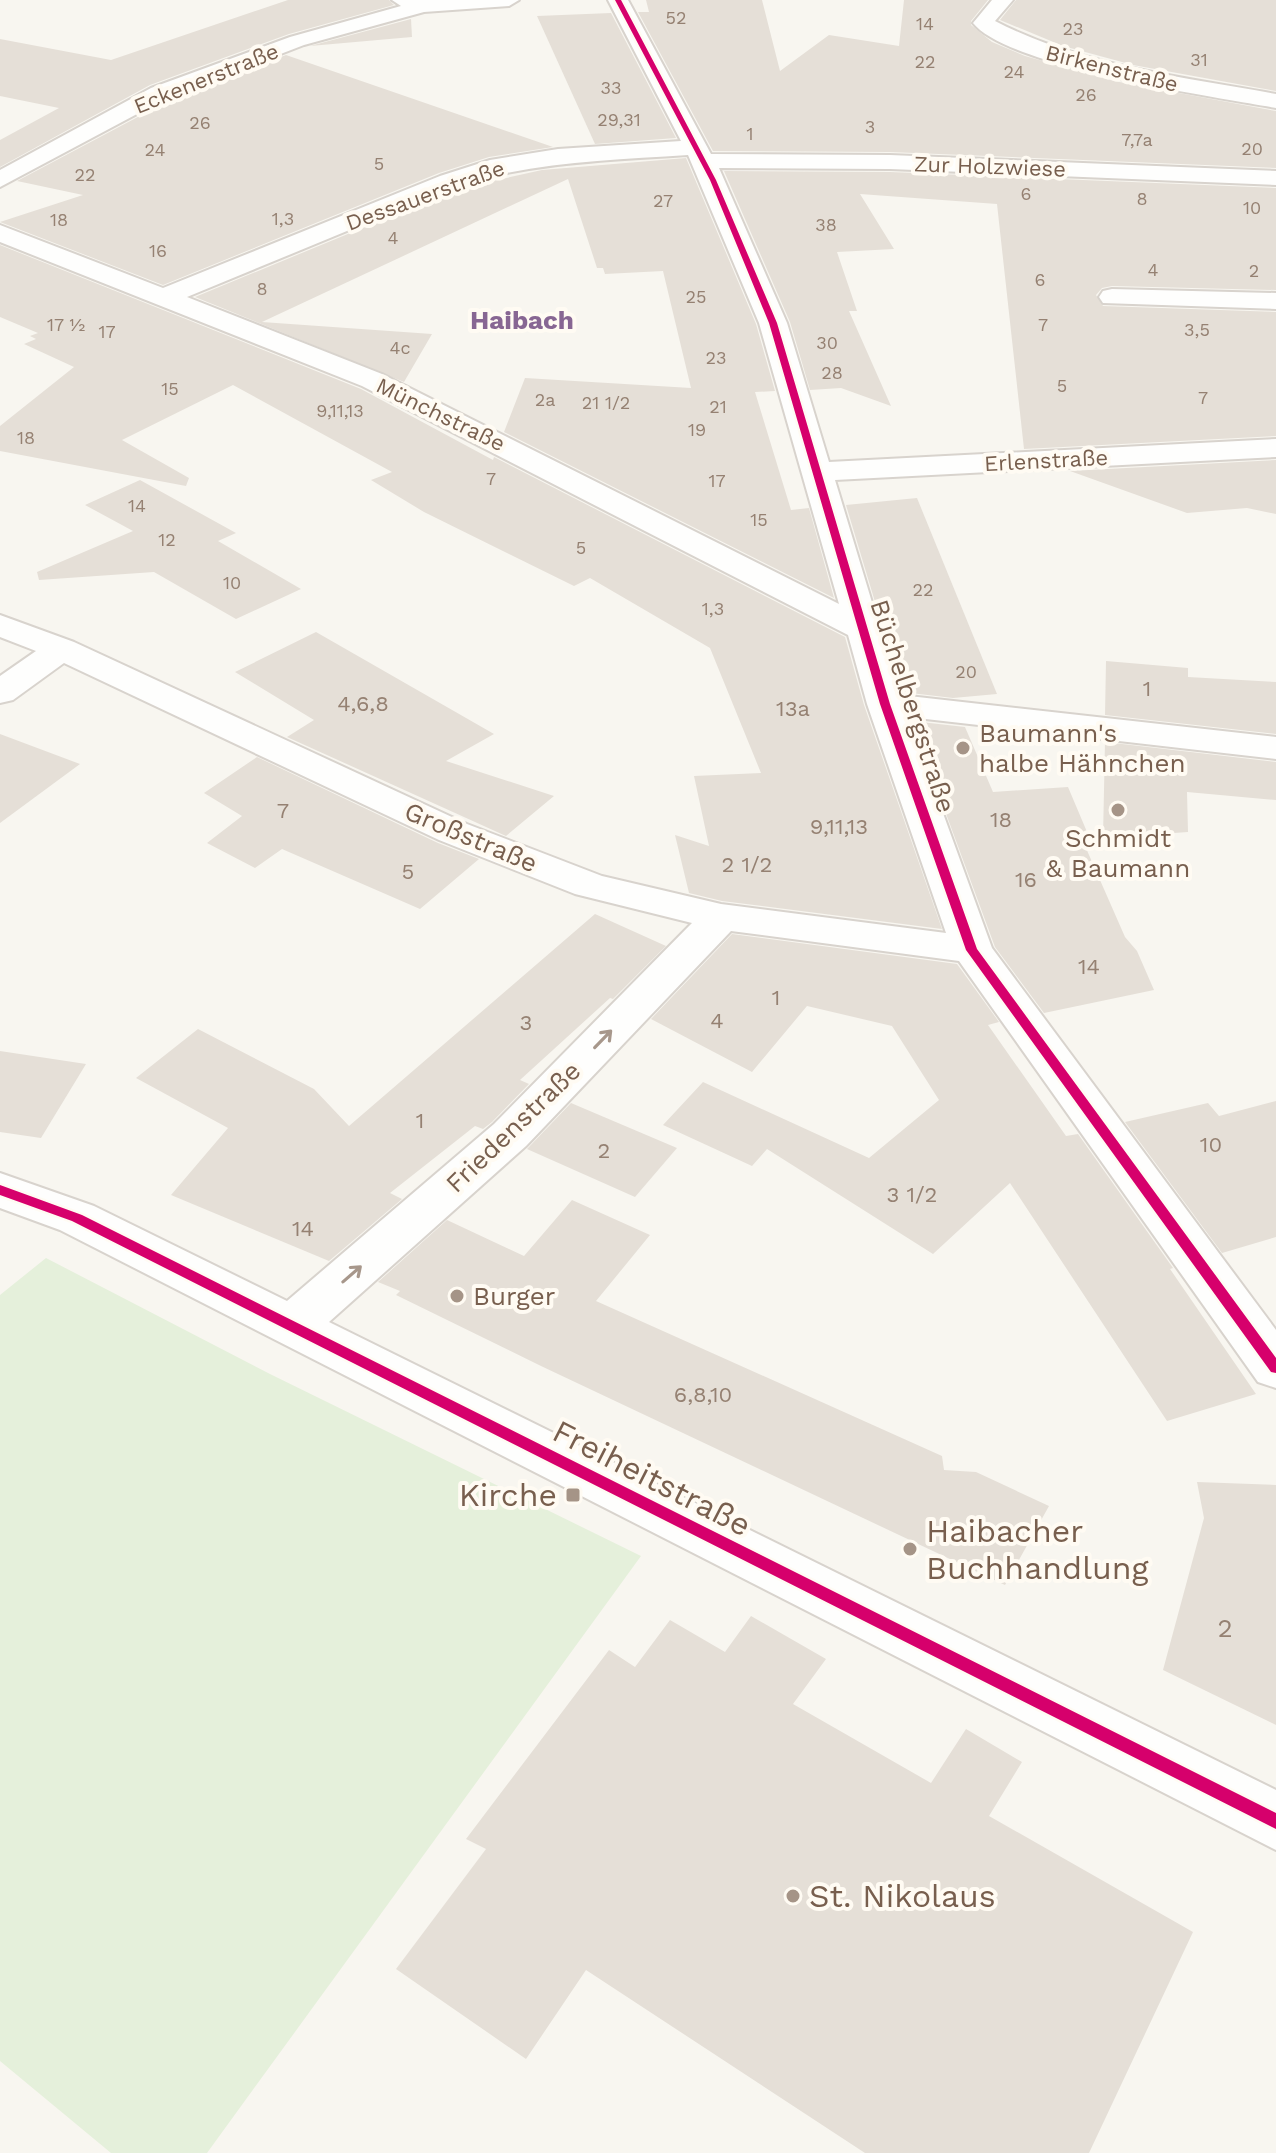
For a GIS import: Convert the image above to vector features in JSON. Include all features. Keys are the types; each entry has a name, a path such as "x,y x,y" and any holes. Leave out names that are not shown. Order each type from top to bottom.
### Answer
{"street":[{"name":"Eckenerstraße","path":"0,180 159,93 297,41 413,3 509,0"},
{"name":"Büchelbergstraße","path":"618,0 701,154 773,323 885,704 972,950 1276,1368"},
{"name":"Birkenstraße","path":"1003,0 983,23 1027,46 1119,73 1276,101"},
{"name":"Zur Holzwiese","path":"701,154 1276,178"},
{"name":"Dessauerstraße","path":"165,297 448,181 498,165 558,156 701,154"},
{"name":"Münchstraße","path":"0,233 372,380 866,631"},
{"path":"1112,297 1276,301"},
{"name":"Erlenstraße","path":"816,472 1276,448"},
{"name":"Großstraße","path":"0,625 62,649 453,832 589,885 721,917 972,950"},
{"path":"0,692 62,649"},
{"path":"885,704 1276,748"},
{"name":"Friedenstraße","path":"293,1325 510,1135 721,917"},
{"name":"Freiheitstraße","path":"0,1190 77,1218 1276,1821"}],"green space":[{"path":"46,1258 270,1374 641,1556 207,2153 111,2153 0,2061 0,1295"}],"building":[{"path":"288,0 389,0 394,5 289,34 150,85 0,167 0,140 59,108 0,96 0,39 111,60"},
{"path":"646,0 762,0 780,71 829,35 899,46 904,0 988,0 971,25 992,42 1025,56 1114,81 1276,111 1276,168 890,152 713,151 638,12 649,12"},
{"path":"1016,0 1276,0 1276,91 1133,65 1063,46 1000,20"},
{"path":"611,13 676,138 595,144 537,16"},
{"path":"411,19 412,37 310,46"},
{"path":"286,55 553,147 489,157 439,173 163,285 0,222 83,195 17,181 168,101"},
{"path":"686,158 756,324 775,391 755,392 791,510 809,508 834,598 504,432 525,378 691,388 663,271 605,274 603,268 597,268 568,179 262,322 432,334 404,382 195,297 457,189 542,170"},
{"path":"724,171 890,172 1276,188 1276,290 1112,286 1102,288 1096,295 1103,306 1276,312 1276,436 1024,449 997,204 860,194 894,249 837,252 857,311 849,311 891,406 841,388 810,390 790,322"},
{"path":"0,245 361,389 493,460 494,457 845,637 864,705 942,929 722,901 689,893 675,835 709,846 694,776 761,773 710,648 590,578 574,586 424,512 371,480 392,472 233,385 122,440 189,478 186,486 0,451 0,426 74,367 24,344 36,339 30,336 38,333 0,317"},
{"path":"1276,460 1276,514 1247,508 1187,513 1070,471"},
{"path":"140,480 236,533 218,541 301,589 236,619 154,572 39,580 37,572 133,531 85,505"},
{"path":"917,498 997,694 953,698 902,692 846,505"},
{"path":"316,632 494,734 446,761 554,796 506,836 287,737 314,720 235,672"},
{"path":"1106,661 1188,668 1188,677 1276,682 1276,734 1105,715"},
{"path":"912,721 965,727 993,792 1068,787 1090,839 1082,839 1125,937 1137,951 1154,990 1044,1013 995,947"},
{"path":"0,734 80,764 0,823"},
{"path":"1105,742 1276,762 1276,800 1187,792 1188,832 1103,838"},
{"path":"257,757 438,843 479,859 420,909 282,849 255,868 207,843 242,816 204,793"},
{"path":"595,914 666,946 613,999 610,998 520,1080 529,1084 492,1122 483,1129 475,1126 390,1193 402,1199 329,1261 171,1195 228,1128 136,1078 198,1029 314,1089 349,1126"},
{"path":"732,934 957,964 999,1022 988,1025 1066,1136 1078,1134 1173,1268 1170,1269 1256,1394 1167,1421 1010,1183 933,1254 767,1149 752,1166 663,1125 703,1082 869,1158 939,1100 892,1026 807,1006 752,1072 651,1019"},
{"path":"0,1051 86,1064 41,1138 0,1132"},
{"path":"1276,1101 1276,1237 1222,1253 1125,1122 1208,1103 1219,1116"},
{"path":"571,1103 677,1148 635,1197 527,1149"},
{"path":"572,1200 650,1235 596,1301 942,1456 944,1470 976,1472 1049,1506 1005,1585 541,1366 396,1295 400,1291 378,1282 447,1220 524,1256"},
{"path":"1197,1482 1276,1485 1276,1725 1163,1670 1204,1518"},
{"name":"St. Nikolaus","path":"751,1616 826,1659 793,1704 931,1783 966,1729 1022,1762 989,1816 1193,1932 1089,2153 865,2153 586,1970 526,2059 396,1969 486,1849 466,1839 609,1650 635,1667 670,1620 725,1652"}],"cycle path":[{"path":"618,0 713,180 773,323 885,704 972,950 1276,1368"},
{"path":"0,1190 77,1218 1276,1821"}],"place":[{"name":"Baumann's halbe Hähnchen","path":"963,748"},
{"name":"Schmidt & Baumann","path":"1118,810"},
{"name":"Burger","path":"457,1296"},
{"name":"Kirche","path":"573,1495"},
{"name":"Haibacher Buchhandlung","path":"910,1549"},
{"name":"St. Nikolaus","path":"793,1896"}],"district":[{"name":"Haibach","path":"522,320"}]}
